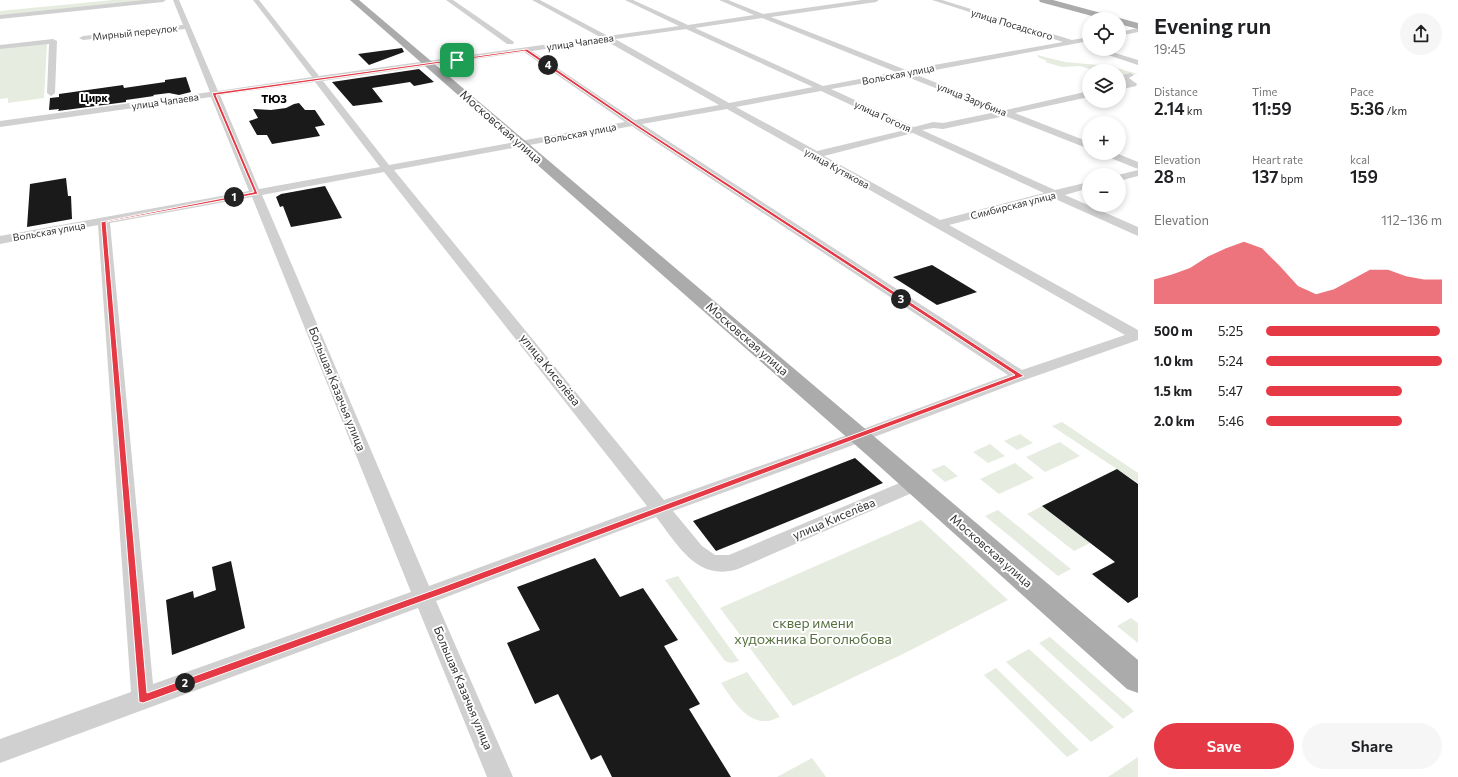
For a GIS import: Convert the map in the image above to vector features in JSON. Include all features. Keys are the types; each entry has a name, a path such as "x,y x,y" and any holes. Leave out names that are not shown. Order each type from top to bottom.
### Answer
{"main road":[{"name":"Московская улица","path":"354,0 915,484 1138,679"},
{"path":"1043,0 1088,12"},
{"path":"1126,22 1138,26"}],"street":[{"path":"0,10 106,0"},
{"path":"0,17 163,0"},
{"name":"Большая Казачья улица","path":"176,0 423,597 500,777"},
{"name":"улица Киселёва","path":"256,0 388,169 661,509 696,552 710,563 731,563 915,484"},
{"path":"449,0 512,44 524,50 1020,376"},
{"name":"улица Кутякова","path":"535,0 607,38 726,106 1138,335"},
{"name":"улица Гоголя","path":"628,0 1138,232"},
{"name":"улица Зарубина","path":"722,0 1082,143"},
{"name":"улица Чапаева","path":"0,124 876,0"},
{"name":"улица Посадского","path":"935,0 1082,46"},
{"name":"Мирный переулок","path":"83,38 187,26"},
{"path":"1126,33 1138,30"},
{"name":"Вольская улица","path":"0,240 1082,40"},
{"path":"0,47 53,41 51,94"},
{"path":"1116,56 1138,63"},
{"path":"1126,76 1130,75"},
{"path":"1126,80 1133,84 1126,86"},
{"path":"814,155 914,131 933,124 943,126 1082,96"},
{"path":"1123,160 1138,166"},
{"path":"1126,176 1138,173"},
{"name":"Симбирская улица","path":"938,224 1082,187"},
{"path":"104,222 143,699"},
{"path":"0,751 423,597 1020,376 1138,335"}],"green space":[{"path":"113,0 155,0 0,16 0,11"},
{"path":"47,44 44,98 8,103 8,98 0,99 0,48"},
{"path":"1037,55 1065,62 1087,64 1082,64 1082,67 1062,67 1045,62 1047,61 1038,57"},
{"path":"1126,71 1138,74 1126,75"},
{"path":"1062,422 1138,473 1138,483 1052,426"},
{"path":"1020,434 1033,443 1017,450 1004,441"},
{"path":"1060,442 1080,456 1045,472 1026,457"},
{"path":"990,444 1005,456 988,463 973,452"},
{"path":"1015,463 1034,478 999,494 980,479"},
{"path":"944,465 958,476 945,482 931,470"},
{"path":"1042,506 1090,543 1074,551 1027,514"},
{"path":"998,510 1071,569 1058,576 985,516"},
{"name":"сквер имени художника Боголюбова","path":"921,520 1008,600 905,653 793,706 720,608"},
{"path":"678,576 739,661 731,663 725,661 665,580"},
{"path":"1131,618 1138,623 1138,643 1117,626"},
{"path":"1050,637 1134,711 1123,719 1039,643"},
{"path":"1029,649 1114,727 1091,742 1006,662"},
{"path":"996,668 1079,750 1067,757 984,675"},
{"path":"747,672 780,717 771,721 760,721 752,718 740,708 721,683"},
{"path":"1138,757 1138,777 1108,777"},
{"path":"812,758 826,777 777,777"}],"building":[{"path":"402,48 404,52 369,65 358,54"},
{"path":"419,69 434,82 414,86 410,82 372,88 383,102 353,106 332,82"},
{"path":"186,77 191,92 179,95 169,93 126,100 126,102 58,111 59,109 49,110 50,98 59,97 59,94 123,85 124,88 165,82 165,80"},
{"path":"299,103 305,110 315,110 325,125 315,127 320,136 272,144 267,135 257,135 249,121 258,118 253,109 271,110 286,108"},
{"path":"66,178 68,196 71,196 72,219 27,227 30,184"},
{"path":"325,186 342,218 291,227 283,206 280,207 276,197 281,194"},
{"path":"932,265 977,292 937,305 893,277"},
{"path":"855,458 883,483 716,551 693,521"},
{"path":"1117,469 1138,484 1138,597 1128,603 1092,574 1115,562 1042,506"},
{"path":"595,558 620,597 643,588 678,640 664,646 700,704 689,709 731,777 612,777 601,755 591,760 558,694 535,704 507,643 540,630 517,587"},
{"path":"231,561 245,628 172,655 166,600 193,591 194,598 216,590 212,567"}],"district":[{"name":"Цирк","path":"94,98"},
{"name":"ТЮЗ","path":"274,99"}],"route":[{"path":"526,50 639,128 1020,376 842,443 639,516 445,589 143,699 104,222 256,193 214,94 457,60 526,50"}]}
